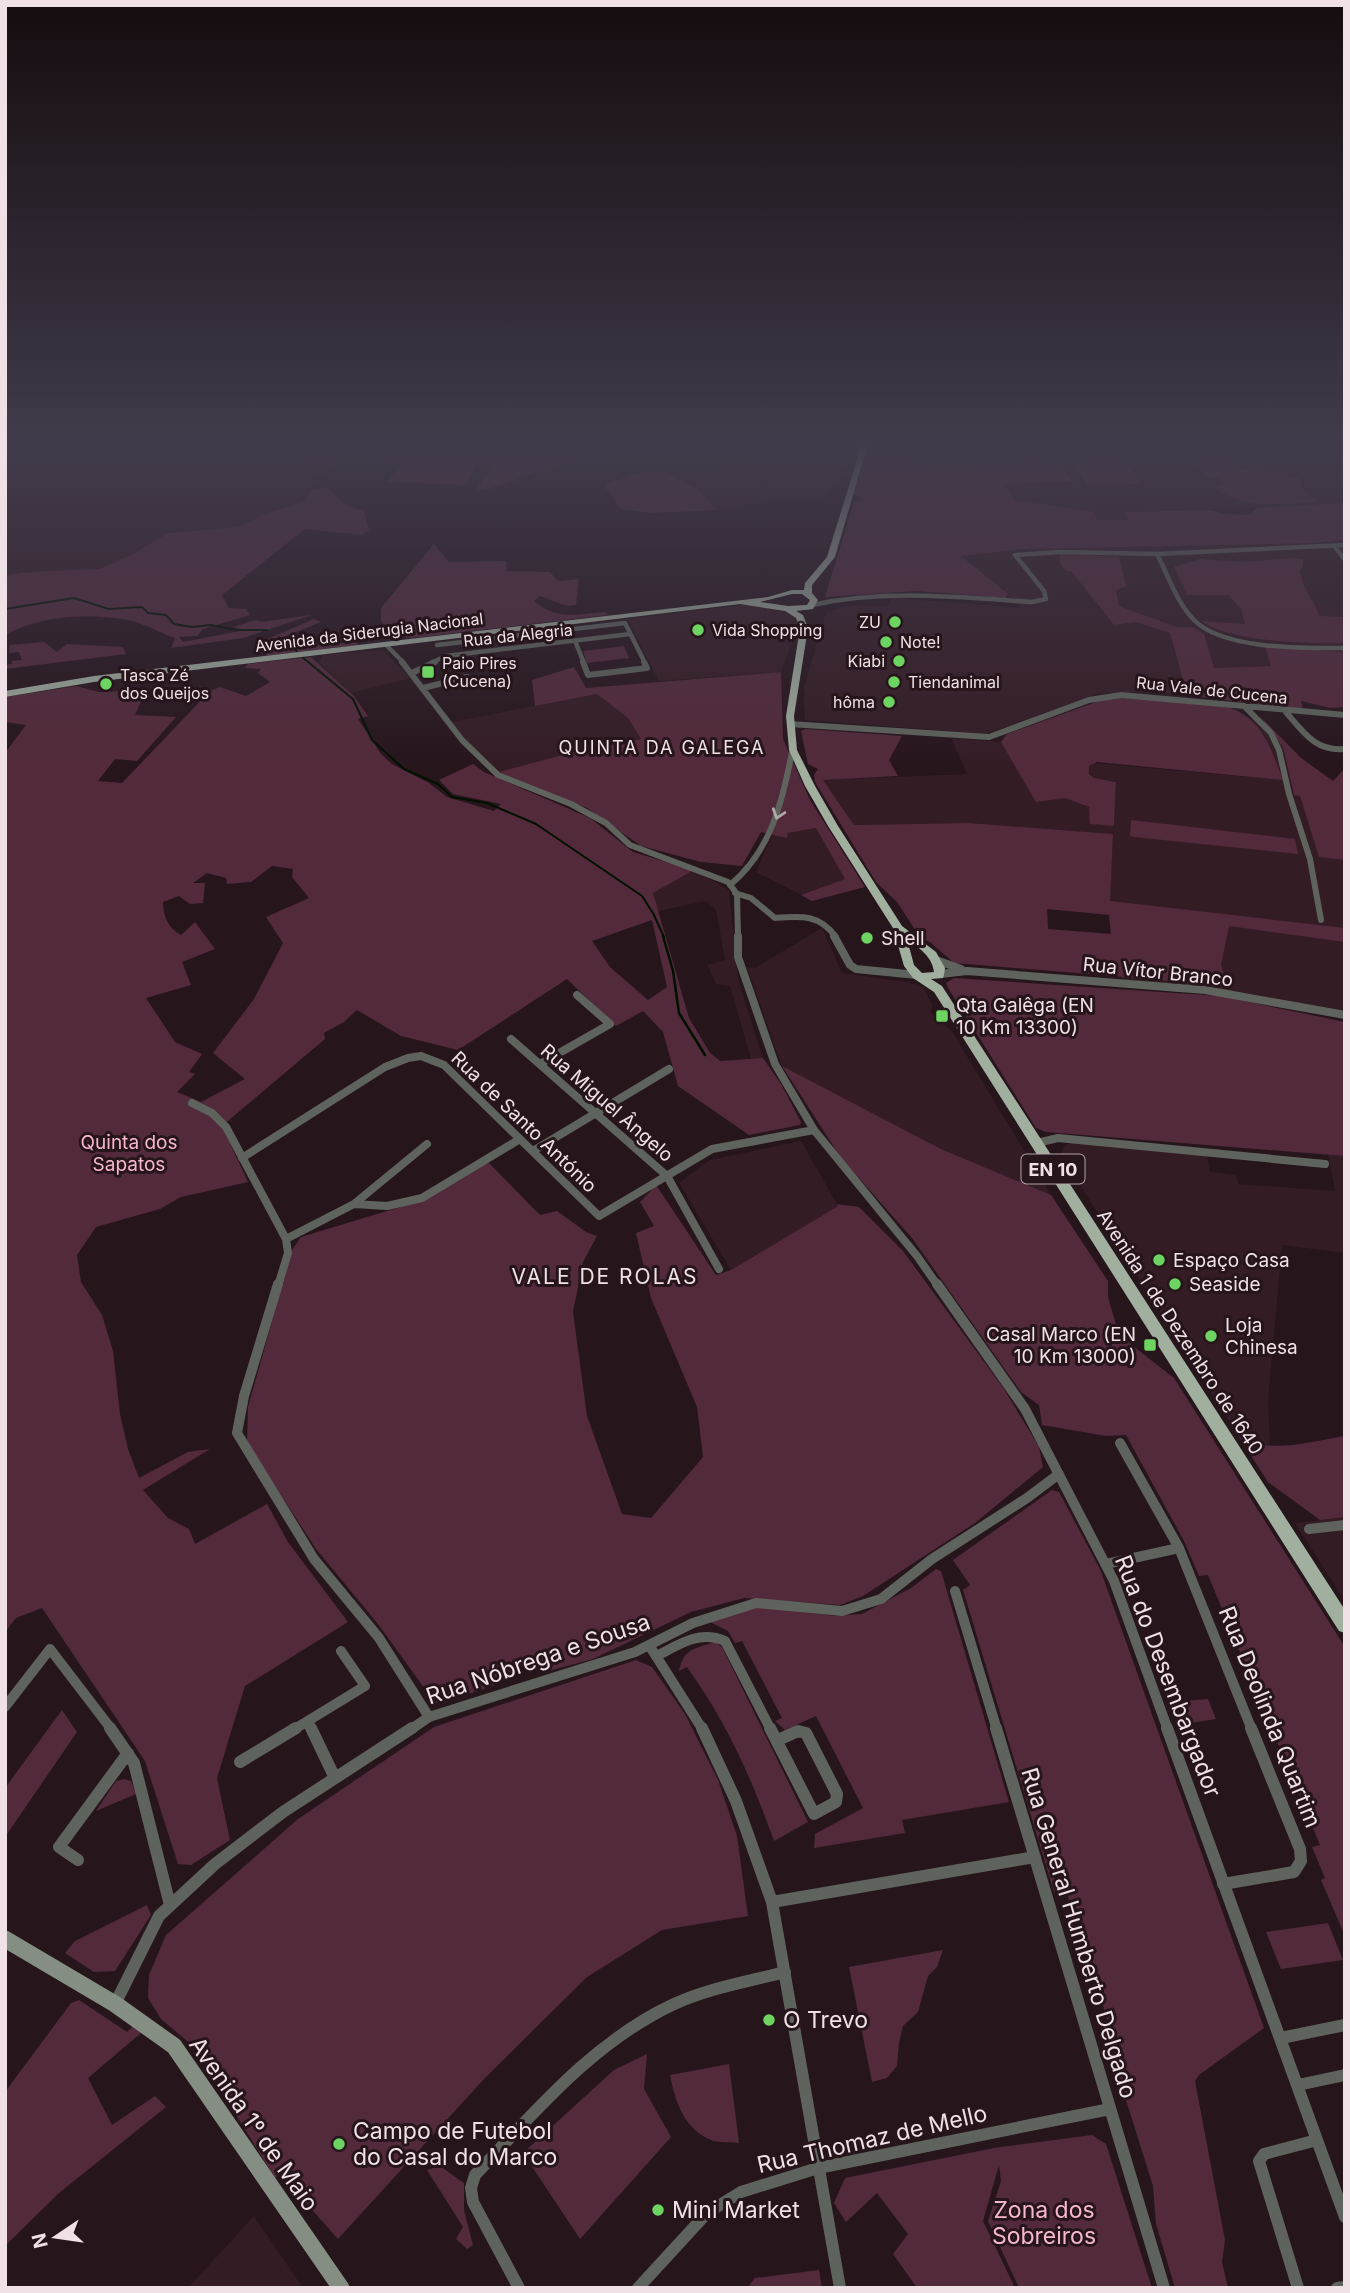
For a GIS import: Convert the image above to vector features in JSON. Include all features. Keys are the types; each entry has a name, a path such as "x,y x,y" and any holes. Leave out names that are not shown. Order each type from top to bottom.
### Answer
{"main road":[{"path":"830,554 821,566 781,594 776,601 800,617 804,628 790,724 793,748 810,786 833,826 898,928 906,957 918,976 939,975"},
{"path":"797,667 809,635 808,585 828,563 830,554"},
{"path":"781,594 810,601"},
{"name":"Avenida da Siderugia Nacional","path":"5,694 94,679 740,602 781,594"},
{"path":"740,602 799,610 810,601"},
{"path":"898,928 932,956 939,975 938,989"},
{"path":"906,957 914,950 932,956"},
{"name":"Avenida 1 de Dezembro de 1640","path":"918,976 938,989 1345,1625"}],"street":[{"path":"810,601 922,595 1039,602 1047,596 1015,555 1030,554"},
{"path":"1157,554 1193,619 1217,635 1236,640 1345,648"},
{"path":"437,645 625,623 646,668 588,675 575,641"},
{"name":"Rua da Alegria","path":"412,673 441,657 630,634"},
{"path":"486,639 490,650"},
{"path":"386,645 412,673 447,722 478,758 498,775 571,804 606,823 630,845 694,867 730,885 735,893 753,899 775,918 805,916 824,921 833,930 854,969 866,973 890,971 918,976"},
{"path":"423,688 467,677"},
{"name":"Rua Vale de Cucena","path":"790,724 989,737 1106,696 1152,696 1286,712 1345,716"},
{"path":"1244,706 1271,733 1279,750 1289,794 1310,859 1321,920"},
{"path":"1286,712 1320,748 1334,751 1345,749"},
{"path":"730,885 744,876 765,845 787,785 788,765 793,748"},
{"name":"Rua do Desembargador","path":"735,893 738,957 775,1064 814,1130 924,1267 1025,1409 1114,1581 1345,2217"},
{"name":"Rua Vítor Branco","path":"932,956 967,971"},
{"path":"890,971 906,957"},
{"name":"Rua Vítor Branco","path":"939,975 967,971 1205,990 1345,1015"},
{"path":"540,1064 610,1024 577,995"},
{"name":"Rua Miguel Ângelo","path":"511,1039 667,1176 719,1269"},
{"name":"Rua de Santo António","path":"243,1158 385,1067 411,1056 431,1056 444,1065 599,1216 667,1176"},
{"path":"533,1152 668,1069"},
{"path":"192,1103 212,1112 226,1127 286,1238 288,1253 244,1396 237,1433 314,1559 379,1638 429,1717"},
{"path":"667,1176 712,1149 814,1130"},
{"path":"1037,1143 1058,1138 1325,1164"},
{"path":"354,1204 387,1206 422,1198 520,1139"},
{"path":"286,1238 354,1204 427,1144"},
{"name":"Rua Deolinda Quartim","path":"1120,1443 1179,1548 1301,1853 1300,1865 1294,1872 1223,1884"},
{"name":"Rua Nóbrega e Sousa","path":"115,2004 159,1916 170,1905 215,1864 283,1812 429,1717 542,1683 649,1646 693,1623 756,1603 842,1611 881,1599 932,1559 1027,1498 1059,1474"},
{"path":"1309,1529 1345,1525"},
{"path":"1106,1564 1179,1548"},
{"name":"Rua General Humberto Delgado","path":"955,1591 1164,2288"},
{"path":"657,1656 701,1636 723,1639 778,1740 814,1814 836,1802 838,1794 807,1734 798,1731 778,1740"},
{"path":"649,1646 689,1704 719,1759 757,1853 772,1902 840,2288"},
{"path":"5,1707 51,1649 134,1763 170,1905"},
{"path":"240,1762 365,1686 341,1651"},
{"path":"308,1721 335,1778"},
{"path":"78,1860 59,1847 128,1753"},
{"path":"772,1902 1035,1857"},
{"name":"Avenida 1º de Maio","path":"5,1939 115,2004 174,2046 341,2288"},
{"path":"519,2288 473,2202 471,2188 475,2175 571,2073 611,2040 673,2004 785,1972"},
{"path":"1281,2038 1345,2025"},
{"path":"1298,2085 1345,2075"},
{"name":"Rua Thomaz de Mello","path":"638,2288 703,2217 718,2204 749,2189 818,2168 1110,2109"},
{"path":"1298,2288 1259,2161 1264,2154 1318,2140"},
{"path":"1337,2288 1345,2287"}],"shaded area":[{"path":"5,554 133,554 100,569 5,575"},
{"path":"1345,554 1345,652 1266,646 1271,666 1213,668 1204,634 1193,627 1177,627 1119,606 1116,590 1119,557 1066,571 1071,571 1114,625 1136,622 1170,633 1187,695 1135,692 1097,694 986,734 805,720 804,687 826,613 845,606 888,606 892,598 1023,608 960,556"},
{"path":"744,605 774,608 791,616 799,624 781,672 659,681 627,619"},
{"path":"383,650 410,678 351,693 319,662 323,655"},
{"path":"597,694 628,718 641,739 577,751 499,772 483,759 451,722"},
{"path":"1261,717 1283,747 1294,795 1300,795 1319,856 1345,860 1345,1017 1121,978 1109,915 1113,834 969,823 854,825 823,780 967,774 951,738 1001,742 1011,757 1065,798 1089,807 1114,825 1116,782 1094,778 1088,771 1093,763 1283,780 1264,735 1251,718"},
{"path":"816,828 846,879 801,895 756,872 773,834 787,838 788,833"},
{"path":"694,870 729,890 738,980 763,1058 751,1059 730,986 716,984 707,965 725,960 716,910 706,901 658,911 653,893"},
{"path":"822,928 842,973 907,982 923,987 932,1004 931,1013 951,1030 1051,1195 941,1149 782,1066 747,967 755,968"},
{"path":"801,1141 838,1206 731,1270 679,1183 710,1160"},
{"path":"1073,1142 1207,1156 1210,1172 1236,1175 1238,1184 1335,1191 1328,1154 1345,1156 1345,1253 1282,1245 1268,1399 1270,1445 1247,1442 1238,1435 1061,1155 1065,1145"},
{"path":"1345,1517 1345,1601 1295,1523"},
{"path":"254,2216 303,2288 188,2288"}],"green space":[{"path":"133,554 274,554 222,595 229,608 246,609 250,615 203,629 197,636 179,637 183,642 245,630 233,627 256,620 262,622 312,615 243,638 171,648 175,638 128,620 97,617 49,620 19,628 5,635 5,575 100,569"},
{"path":"426,554 442,554 449,562 506,561 507,571 550,572 558,581 579,579 576,605 567,606 540,596 534,601 559,614 605,612 608,615 412,638 388,635 381,621 381,608"},
{"path":"838,554 979,554 961,556 1008,594 1006,598 916,591 825,597"},
{"path":"1061,554 1119,557 1126,586 1116,590 1119,606 1177,627 1193,627 1204,634 1214,668 1271,666 1265,646 1345,652 1345,707 1330,708 1301,701 1303,710 1187,695 1170,633 1136,622 1114,625 1071,571 1066,571 1059,562"},
{"path":"1200,559 1245,562 1303,559 1300,571 1303,583 1320,616 1343,617 1345,643 1270,640 1215,628 1201,621 1245,624 1241,609 1228,595 1187,595 1174,567"},
{"path":"314,619 321,622 286,636 304,647 356,642 358,645 267,656 263,641"},
{"path":"44,642 57,652 67,644 123,647 126,654 5,669 5,665 12,664 12,661 22,660 19,652 9,653 10,645"},
{"path":"624,646 629,658 587,663 583,651"},
{"name":"Quinta dos Sapatos","path":"311,657 354,696 368,716 358,719 381,754 392,764 429,783 447,797 494,811 501,804 453,794 439,780 473,764 484,772 590,818 633,852 694,870 653,893 689,1018 710,1053 720,1061 763,1058 781,1084 801,1122 800,1125 749,1135 678,1086 663,1032 643,1011 616,1026 567,979 458,1050 401,1036 357,1010 344,1022 324,1033 325,1039 222,1126 248,1182 181,1197 160,1209 96,1227 77,1255 81,1282 102,1315 113,1351 120,1414 128,1449 139,1478 188,1452 210,1449 143,1490 168,1518 189,1529 195,1544 267,1504 288,1542 348,1622 245,1686 217,1778 230,1840 191,1865 178,1864 145,1761 42,1608 16,1618 5,1632 5,753 26,725 5,722 5,697 76,686 99,692 146,690 135,715 176,717 137,761 115,759 98,781 122,783 210,691 220,687 246,696 270,682 258,673 261,669 245,668 248,664","holes":["272,866 293,869 292,877 309,898 266,917 283,943 254,999 213,1053 245,1079 201,1102 177,1092 195,1074 189,1072 202,1054 175,1042 146,998 191,985 182,962 215,949 195,922 181,935 173,929 165,917 163,902 179,896 190,904 203,903 205,883 193,883 207,873 226,878 227,884 251,882","652,920 667,987 648,1000 610,967 592,941"]},
{"path":"574,667 586,688 781,672 783,739 810,800 865,887 812,901 801,895 845,879 816,828 788,833 787,838 761,832 742,866 701,862 641,846 587,808 499,772 577,751 641,739 628,718 597,694 535,706 532,680"},
{"path":"1118,698 1218,704 1233,709 1245,715 1261,732 1283,780 1097,762 1089,766 1089,774 1094,778 1116,782 1114,826 1090,824 1089,807 1065,798 1036,802 1001,742 1007,734 1102,700"},
{"path":"1261,717 1300,757 1333,781 1345,768 1345,860 1319,857 1300,796 1294,795 1283,747"},
{"path":"806,729 902,736 889,760 898,776 823,780 854,825 969,823 1113,834 1110,901 1345,928 1345,942 1229,926 1221,965 1228,988 954,963 930,942 921,939 897,902 876,882 815,782 814,775 818,769 808,764 801,731","holes":["1047,909 1109,915 1111,934 1048,929"]},
{"path":"1131,820 1295,839 1298,854 1134,837 1130,836"},
{"path":"954,978 1220,996 1345,1022 1345,1156 1046,1132 1036,1128 948,988 946,983"},
{"path":"782,1066 941,1149 1051,1195 1108,1281 1108,1297 1119,1335 1174,1378 1345,1647 1345,1936 1321,1880 1325,1878 1312,1847 1320,1845 1208,1575 1199,1576 1184,1541 1126,1435 1106,1436 1042,1425 1039,1405 1021,1392 912,1238 841,1158"},
{"path":"488,1162 540,1215 557,1211 586,1232 597,1236 583,1262 573,1312 587,1416 622,1514 651,1518 703,1457 697,1407 651,1298 636,1233 654,1226 640,1202 656,1185 716,1275 731,1270 838,1206 837,1204 859,1207 903,1251 1004,1389 1039,1447 1043,1467 975,1523 863,1596 840,1605 744,1598 691,1612 593,1659 541,1673 535,1659 492,1686 435,1703 378,1624 316,1549 247,1443 248,1407 292,1250 301,1237 420,1201"},
{"path":"1238,1435 1262,1445 1276,1446 1345,1436 1345,1517 1320,1520 1268,1482"},
{"path":"1052,1490 1059,1492 1100,1569 1264,2028 1199,2075 1195,2081 1225,2240 1222,2262 1228,2288 1175,2288 1156,2224 1153,2186 1116,2068 1122,2065 1067,1894 1054,1892 963,1590 970,1585 953,1560"},
{"path":"936,1569 941,1571 1009,1802 902,1820 905,1833 814,1848 815,1834 863,1808 816,1716 785,1730 775,1721 782,1718 742,1641 735,1643 728,1631 704,1619 759,1607 835,1616 862,1614 911,1588"},
{"path":"715,1642 722,1647 808,1822 774,1841 747,1773 726,1730 687,1667 679,1671 687,1654"},
{"path":"636,1660 652,1667 685,1714 718,1780 737,1836 748,1916 662,1930 587,1977 484,2079 338,2239 298,2194 285,2170 275,2178 194,2047 161,2019 148,1998 149,1975 166,1935 298,1819 434,1727"},
{"path":"1208,1699 1216,1719 1191,1723 1184,1701"},
{"path":"62,1710 77,1732 5,1837 5,1788"},
{"path":"116,1781 131,1781 136,1794 96,1811"},
{"path":"147,1905 151,1915 115,1971 94,1972 65,1953 75,1941"},
{"path":"1328,1923 1343,1960 1281,1969 1266,1932"},
{"path":"943,1950 937,1967 928,1976 918,2012 903,2026 897,2066 887,2078 872,2082 849,1967"},
{"path":"79,2000 127,2032 134,2025 141,2033 88,2078 112,2125 155,2096 166,2107 59,2193 5,2246 5,2092 71,2003"},
{"path":"647,2054 644,2089 671,2137 580,2239 523,2153 614,2070"},
{"path":"729,2064 739,2143 714,2141 694,2129 678,2104 670,2075"},
{"name":"Zona dos Sobreiros","path":"1092,2135 1106,2144 1152,2288 1019,2288 988,2221 1001,2181 999,2165 983,2221 1015,2288 917,2288 893,2254 908,2234 877,2193 846,2222 834,2203 845,2178 994,2148"},
{"path":"440,2166 464,2183 464,2210 473,2245 467,2249 456,2239 463,2227 427,2170"},
{"path":"819,2270 822,2288 747,2288 755,2278"}],"waterway":[{"path":"5,609 74,598 109,609 142,607 148,613 166,615 174,624 192,627 211,625 236,630 267,630"},
{"path":"279,637 292,645 297,652"},
{"path":"302,657 353,699 372,740 404,769 438,784 452,797 487,803 536,824 642,896 664,937"},
{"path":"663,936 673,971 679,1013 705,1055"}],"place":[{"name":"ZU","path":"895,622"},
{"name":"Vida Shopping","path":"698,630"},
{"name":"Note!","path":"886,642"},
{"name":"Kiabi","path":"899,661"},
{"name":"Paio Pires (Cucena)","path":"428,672"},
{"name":"Tiendanimal","path":"894,682"},
{"name":"Tasca Zé dos Queijos","path":"106,684"},
{"name":"hôma","path":"889,702"},
{"name":"Shell","path":"867,938"},
{"name":"Qta Galêga (EN 10 Km 13300)","path":"942,1016"},
{"name":"Espaço Casa","path":"1159,1260"},
{"name":"Seaside","path":"1175,1284"},
{"name":"Loja Chinesa","path":"1211,1336"},
{"name":"Casal Marco (EN 10 Km 13000)","path":"1150,1345"},
{"name":"O Trevo","path":"769,2020"},
{"name":"Campo de Futebol do Casal do Marco","path":"339,2144"},
{"name":"Mini Market","path":"658,2210"}],"district":[{"name":"QUINTA DA GALEGA","path":"662,747"},
{"name":"VALE DE ROLAS","path":"605,1276"}]}
